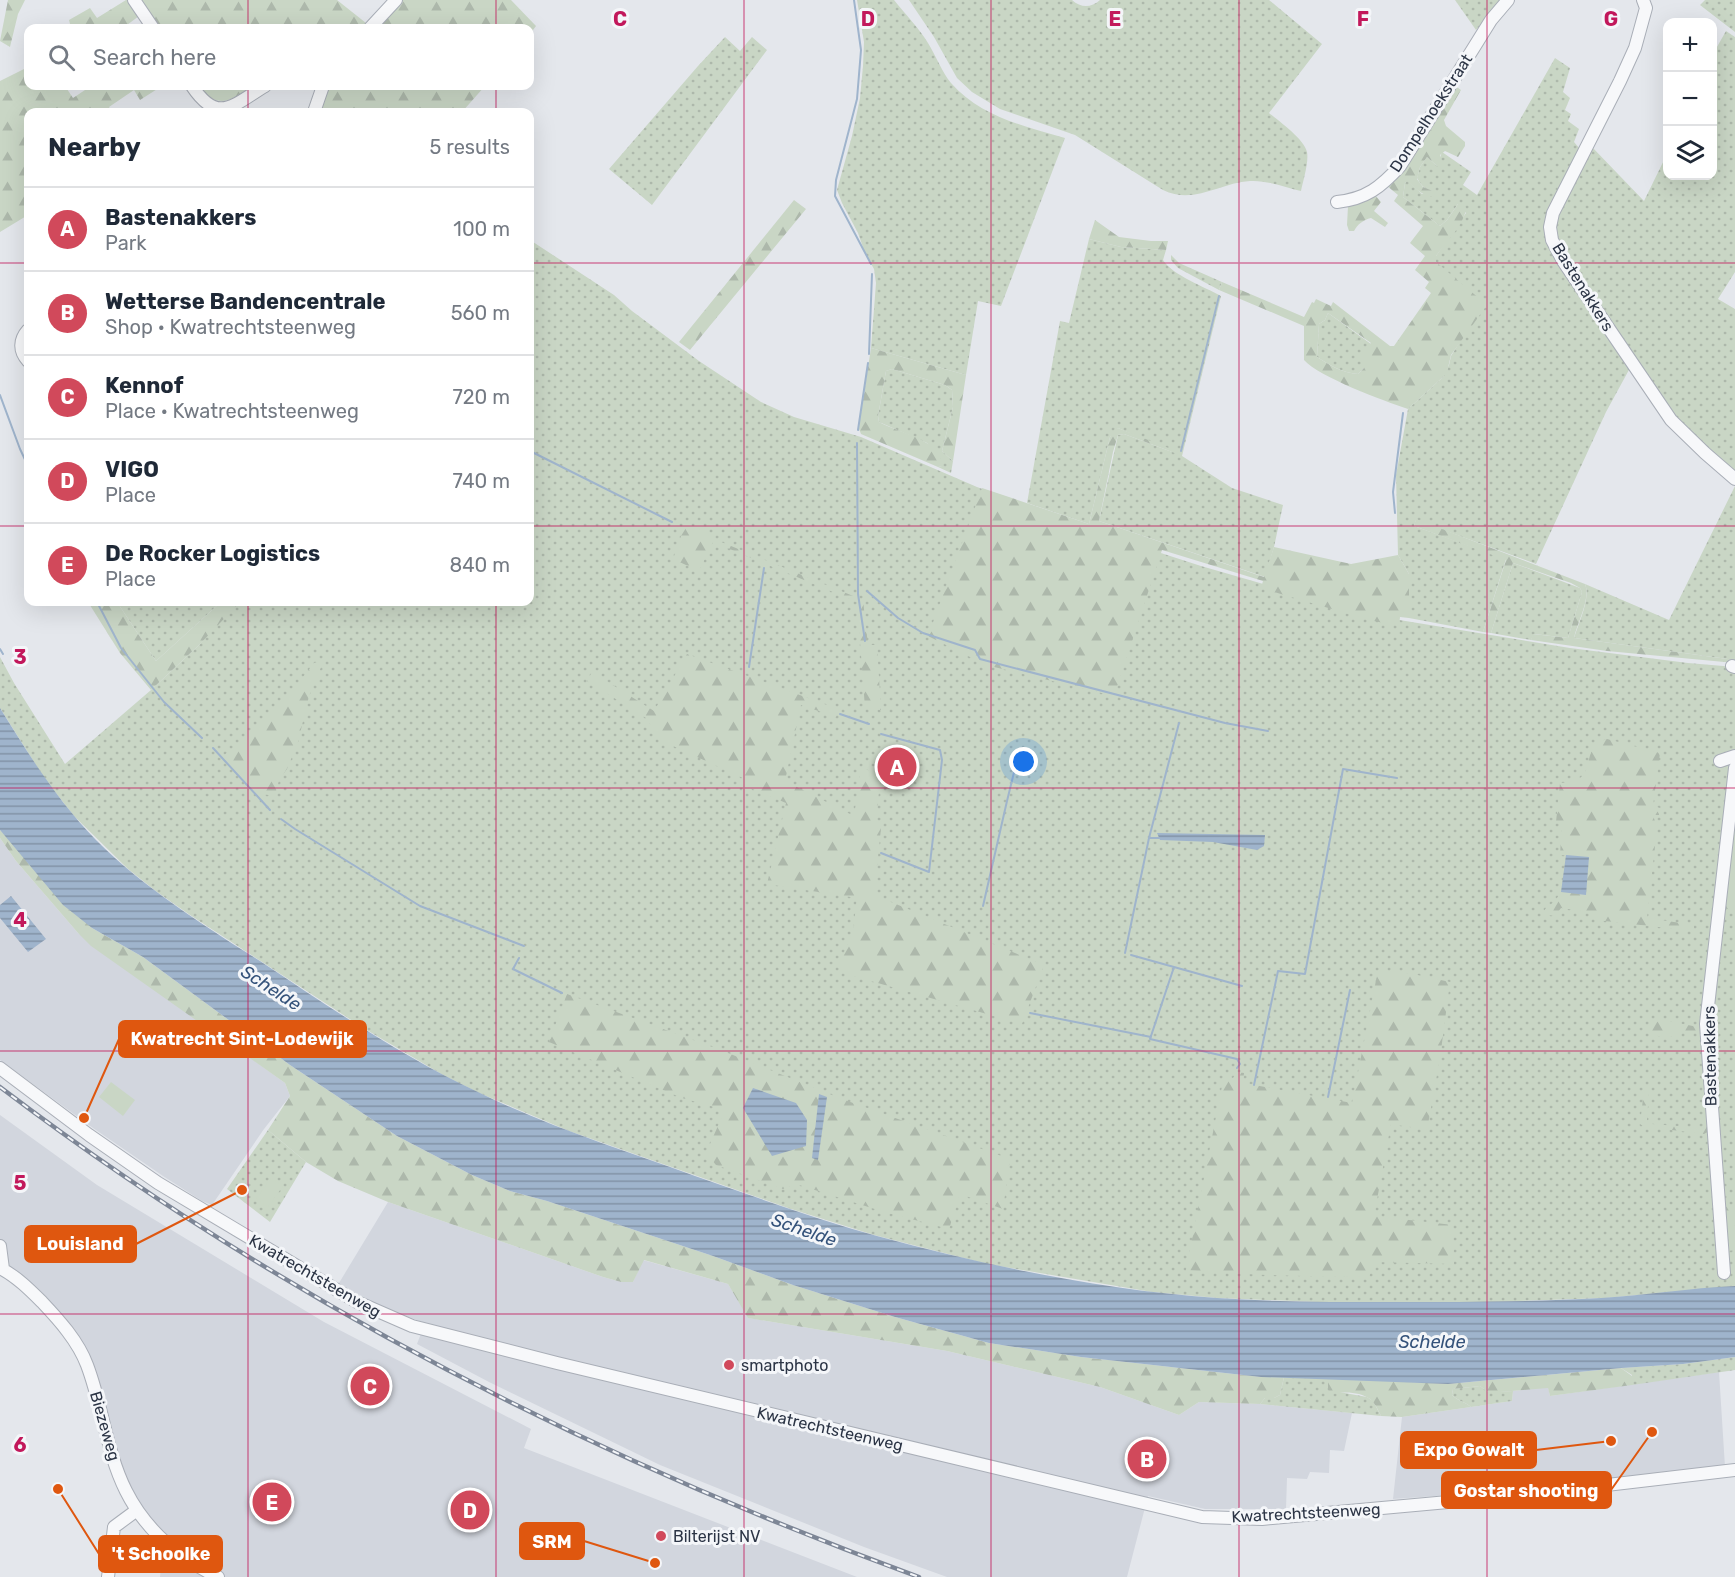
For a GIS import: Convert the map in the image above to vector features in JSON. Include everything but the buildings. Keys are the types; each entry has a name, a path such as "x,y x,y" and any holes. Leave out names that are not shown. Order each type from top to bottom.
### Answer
{"street":[{"path":"134,0 150,24"},
{"path":"374,24 396,0"},
{"name":"Dompelhoekstraat","path":"1337,202 1354,200 1371,192 1386,181 1400,166 1491,20 1508,0"},
{"name":"Bastenakkers","path":"1643,0 1646,8 1635,48 1553,213 1550,227 1552,240 1563,261 1671,420 1735,479"},
{"path":"195,90 207,105 216,108"},
{"path":"222,108 233,105 258,90"},
{"path":"315,108 322,90"},
{"path":"24,334 21,347 24,355"},
{"path":"1720,761 1735,756"},
{"name":"Bastenakkers","path":"1724,1273 1706,1024 1735,768"},
{"name":"Kwatrechtsteenweg","path":"0,1068 158,1183 357,1302 412,1326 557,1363 1192,1515 1262,1519 1514,1496 1735,1470"},
{"path":"0,1246 2,1269"},
{"name":"Biezeweg","path":"2,1269 33,1292 57,1318 76,1344 87,1364 113,1460 137,1510 173,1550 193,1565 218,1577"},
{"path":"108,1577 114,1527 137,1510"}],"shaded area":[{"path":"0,838 16,861 78,933 285,1083 290,1096 264,1129 212,1205 163,1176 0,1060"},
{"path":"0,1115 97,1185 324,1322 531,1429 524,1448 857,1577 160,1577 161,1567 173,1550 137,1510 87,1364 0,1258"},
{"path":"388,1202 621,1282 633,1282 643,1260 728,1284 749,1318 947,1351 1100,1387 1179,1415 1199,1402 1260,1404 1352,1413 1344,1451 1330,1450 1329,1473 1310,1472 1307,1479 1287,1478 1286,1509 1205,1509 1148,1496 1127,1577 947,1577 864,1547 660,1465 489,1382 417,1344 425,1323 379,1306 339,1283"},
{"path":"1719,1372 1725,1467 1505,1491 1393,1499 1402,1417 1512,1401 1513,1391 1548,1387 1550,1396"}],"green space":[{"path":"8,0 25,0 18,14 10,47 0,41"},
{"path":"126,0 129,0 139,16 128,24 70,24 69,20 90,8 97,18"},
{"path":"139,0 337,0 366,23 365,24 154,24"},
{"path":"401,0 511,0 536,26 534,29 534,24 380,24"},
{"path":"857,0 894,0 924,37 951,83 976,104 1004,119 1065,138 1001,306 978,301 966,375 871,348 876,283 874,269 837,190 860,98 864,42"},
{"path":"909,0 1072,0 1086,6 1100,0 1269,0 1322,44 1269,113 1291,131 1305,147 1306,172 1301,191 1256,181 1196,194 1174,194 1163,190 1075,135 1000,109 972,92 957,78 934,37"},
{"path":"1455,0 1501,0 1476,30"},
{"path":"1705,0 1735,0 1735,32 1717,18 1700,5"},
{"path":"1726,31 1735,37 1735,272 1718,299 1735,309 1735,475 1680,425 1564,256 1553,226 1592,147 1644,201 1663,162 1663,180 1717,180 1717,47"},
{"path":"725,37 740,51 752,37 767,50 652,205 609,169"},
{"path":"1555,58 1570,68 1563,92 1570,98 1565,110 1571,114 1568,121 1579,129 1574,142 1580,149 1546,228 1630,368 1606,412 1536,564 1416,520 1414,526 1506,559 1483,632 1409,618 1409,574 1398,555 1396,475 1408,409 1443,377 1459,343 1445,271 1436,262 1436,256 1466,213 1458,204 1440,226 1403,197 1405,183 1407,180 1422,194 1432,191 1423,186 1417,178 1420,167 1427,157 1437,166 1442,152 1471,172 1463,185 1477,195"},
{"path":"24,69 24,90 68,90 73,98 85,90 134,90 110,108 24,108 24,217 0,232 0,81"},
{"path":"1454,85 1461,90 1444,120 1446,126 1465,142 1465,146 1458,157 1445,151 1440,155 1439,166 1427,157 1420,167 1417,179 1423,187 1435,192 1435,196 1423,194 1407,181 1403,197 1440,226 1458,204 1461,203 1466,208 1458,227 1436,256 1436,262 1487,305 1451,355 1447,372 1408,409 1323,374 1304,360 1304,326 1219,290 1222,282 1304,317 1316,299 1331,306 1333,302 1390,346 1394,346 1431,293 1425,288 1429,282 1415,270 1425,256 1410,243 1423,226 1394,201 1398,195 1386,185","holes":["1328,313 1371,343 1360,358 1364,363 1364,368 1358,374 1331,366 1317,357 1319,324 1325,320"]},
{"path":"134,90 156,90 140,100"},
{"path":"200,90 246,90 224,101 218,101"},
{"path":"326,90 481,90 466,108 320,108"},
{"path":"1374,194 1381,202 1374,211 1388,223 1385,227 1371,218 1357,226 1354,231 1349,231 1348,206"},
{"path":"794,200 806,209 690,350 679,342"},
{"path":"1095,220 1119,237 1168,241 1166,250 1121,247 1089,239"},
{"path":"1089,239 1121,247 1166,250 1163,260 1174,271 1221,296 1182,456 1232,488 1283,505 1265,577 1099,521 1118,435 1124,434 1175,453 1118,428 1110,437 1089,524 1027,503 1060,321 1069,323"},
{"path":"534,243 614,295 699,361 761,402 794,417 861,437 977,487 1130,543 1375,616 1570,648 1735,667 1735,1286 1606,1298 1491,1302 1318,1302 1217,1298 1152,1292 987,1264 874,1235 788,1208 569,1131 479,1093 443,1075 365,1029 157,892 128,869 74,816 44,778 0,708 0,657 65,764 199,645 233,606 534,606"},
{"path":"1171,255 1179,263 1222,282 1219,290 1178,268 1171,260"},
{"path":"1328,313 1371,344 1364,368 1358,374 1331,366 1317,357 1319,324 1325,320"},
{"path":"871,348 966,375 953,461 942,451 953,407 952,390 945,385 892,369 886,371 878,416 879,422 927,443 935,449 943,466 938,467 861,434 860,419"},
{"path":"892,369 945,385 952,390 953,407 942,451 953,461 951,473 938,467 942,466 927,443 879,422 878,416 886,371"},
{"path":"1118,428 1176,451 1175,453 1124,434 1118,435 1099,521 1264,577 1274,547 1351,564 1398,555 1409,574 1409,618 1400,617 1399,626 1369,620 1261,588 1263,581 1162,550 1114,696 986,665 928,636 982,488 1089,524 1110,437"},
{"path":"1735,486 1735,660 1574,638 1585,604 1585,584 1669,620"},
{"path":"1416,519 1585,584 1585,604 1574,638 1735,660 1735,663 1607,651 1531,640 1533,634 1568,638 1582,592 1580,588 1571,583 1513,563 1491,633 1483,632 1506,560 1414,526"},
{"path":"693,526 705,532 709,537 863,600 868,645 877,645 881,710 865,708 857,602 713,542 699,571 673,559 681,536 686,528"},
{"path":"1513,563 1580,588 1582,592 1568,638 1534,634 1531,640 1491,633"},
{"path":"91,606 120,606 156,661 217,606 236,606 151,690 120,653"},
{"path":"120,606 217,606 156,661"},
{"path":"687,654 838,709 836,717 801,705 785,781 854,816 861,768 881,774 875,827 881,828 874,895 1044,965 1022,1024 839,972 840,962 853,931 857,898 767,884 786,803 743,785 745,779 660,740 646,718 587,681 592,672 654,711"},
{"path":"324,660 309,696 298,742 287,769 279,780 276,792 269,795 250,793 246,784 223,756 277,710 314,663"},
{"path":"1607,739 1660,753 1653,806 1660,808 1659,815 1653,815 1657,828 1647,918 1694,925 1694,931 1596,920 1596,913 1561,908 1555,916 1548,915 1544,911 1561,892 1586,894 1589,857 1560,855 1562,823 1556,822 1560,783 1581,777 1586,771 1593,750 1598,743"},
{"path":"1735,813 1734,910 1721,908"},
{"path":"0,830 92,928 143,957 290,1065 397,1136 472,1175 510,1191 713,1256 793,1285 989,1343 1081,1357 1261,1377 1284,1377 1280,1395 1265,1398 1260,1404 1199,1402 1179,1415 1100,1387 947,1351 748,1318 728,1284 644,1260 633,1282 621,1282 388,1202 338,1181 306,1162 268,1130 290,1096 285,1083 91,946 16,861 0,838"},
{"path":"1378,970 1413,974 1450,982 1427,1130 1391,1124 1374,1216 1453,1225 1454,1264 1374,1262 1369,1277 1186,1270 1224,1076 1233,1078 1237,1072 1244,1073 1243,1083 1352,1103"},
{"path":"567,994 718,1049 842,1099 1010,1159 1003,1209 960,1194 949,1229 881,1211 796,1184 783,1189 716,1165 706,1153 725,1110 682,1098 549,1042"},
{"path":"1662,1020 1703,1028 1709,1131 1704,1134 1646,1128 1640,1124 1644,1090 1649,1091 1647,1120 1652,1124 1702,1128 1704,1125 1701,1035 1687,1031 1667,1038 1649,1034 1648,1027"},
{"path":"111,1082 135,1100 123,1116 99,1097"},
{"path":"268,1130 306,1162 270,1222 227,1189"},
{"path":"271,1178 283,1186 268,1207 256,1199"},
{"path":"1735,1205 1735,1250 1728,1251 1725,1207"},
{"path":"1735,1357 1735,1370 1632,1385 1632,1375 1621,1368 1683,1364"},
{"path":"1621,1368 1632,1376 1632,1385 1550,1396 1548,1388 1500,1392 1488,1392 1480,1386 1453,1389 1452,1395 1471,1407 1402,1417 1381,1416 1372,1401 1362,1395 1347,1392 1332,1394 1328,1390 1328,1378 1448,1384"},
{"path":"1284,1377 1328,1378 1328,1390 1367,1397 1373,1401 1381,1416 1260,1404 1265,1398 1280,1395"},
{"path":"1480,1386 1488,1392 1513,1391 1512,1401 1471,1407 1452,1395 1453,1389"}],"water":[{"name":"Schelde","path":"0,708 44,777 82,825 115,858 156,892 398,1049 506,1105 586,1138 786,1208 877,1236 1003,1267 1131,1289 1260,1300 1443,1302 1601,1298 1735,1286 1735,1357 1683,1364 1448,1384 1261,1377 1081,1357 989,1343 895,1317 793,1285 547,1201 510,1191 472,1175 397,1136 290,1065 143,957 92,928 63,905 0,830"},
{"path":"1157,833 1265,835 1264,846 1257,850 1213,842 1160,840"},
{"path":"1566,855 1589,857 1586,895 1561,892"},
{"path":"11,896 46,939 28,952 0,918 0,905"},
{"path":"753,1088 796,1103 807,1120 806,1146 772,1156 743,1108"},
{"path":"819,1094 827,1097 818,1160 812,1158"}],"waterway":[{"path":"854,0 861,50 857,99 836,180 835,196 871,264"},
{"path":"869,354 872,274"},
{"path":"1181,451 1219,296"},
{"path":"858,430 868,363"},
{"path":"0,395 24,458"},
{"path":"1395,513 1393,492 1403,413"},
{"path":"857,443 858,594 865,641"},
{"path":"534,453 672,522"},
{"path":"749,667 764,568"},
{"path":"867,591 898,618 923,633 975,650 980,659 1225,723 1268,731"},
{"path":"99,606 121,648 164,702 202,738"},
{"path":"0,649 3,654"},
{"path":"840,714 869,724"},
{"path":"1125,953 1149,838 1179,723"},
{"path":"881,734 940,750 942,760 929,872 881,853"},
{"path":"213,748 270,810"},
{"path":"983,906 1018,756"},
{"path":"1254,1085 1278,971 1305,974 1343,769 1397,778"},
{"path":"281,819 420,906 524,946"},
{"path":"1149,838 1159,838"},
{"path":"1131,955 1242,986"},
{"path":"519,958 513,969 562,993"},
{"path":"1174,967 1150,1039 1237,1059 1240,1064 1237,1068"},
{"path":"1328,1097 1350,990"},
{"path":"1030,1013 1151,1037"}],"railway":[{"path":"0,1087 106,1163 214,1235 326,1303 441,1366 558,1425 676,1480 919,1577"}],"place":[{"name":"Bastenakkers","path":"897,767"},
{"name":"Kwatrecht Sint-Lodewijk","path":"84,1118"},
{"name":"Louisland","path":"242,1190"},
{"name":"smartphoto","path":"729,1365"},
{"name":"Kennof","path":"370,1386"},
{"name":"Gostar shooting","path":"1652,1432"},
{"name":"Expo Gowalt","path":"1611,1441"},
{"name":"Wetterse Bandencentrale","path":"1147,1459"},
{"name":"'t Schoolke","path":"58,1489"},
{"name":"De Rocker Logistics","path":"272,1502"},
{"name":"VIGO","path":"470,1510"},
{"name":"Bilterijst NV","path":"661,1536"},
{"name":"SRM","path":"655,1563"}]}
